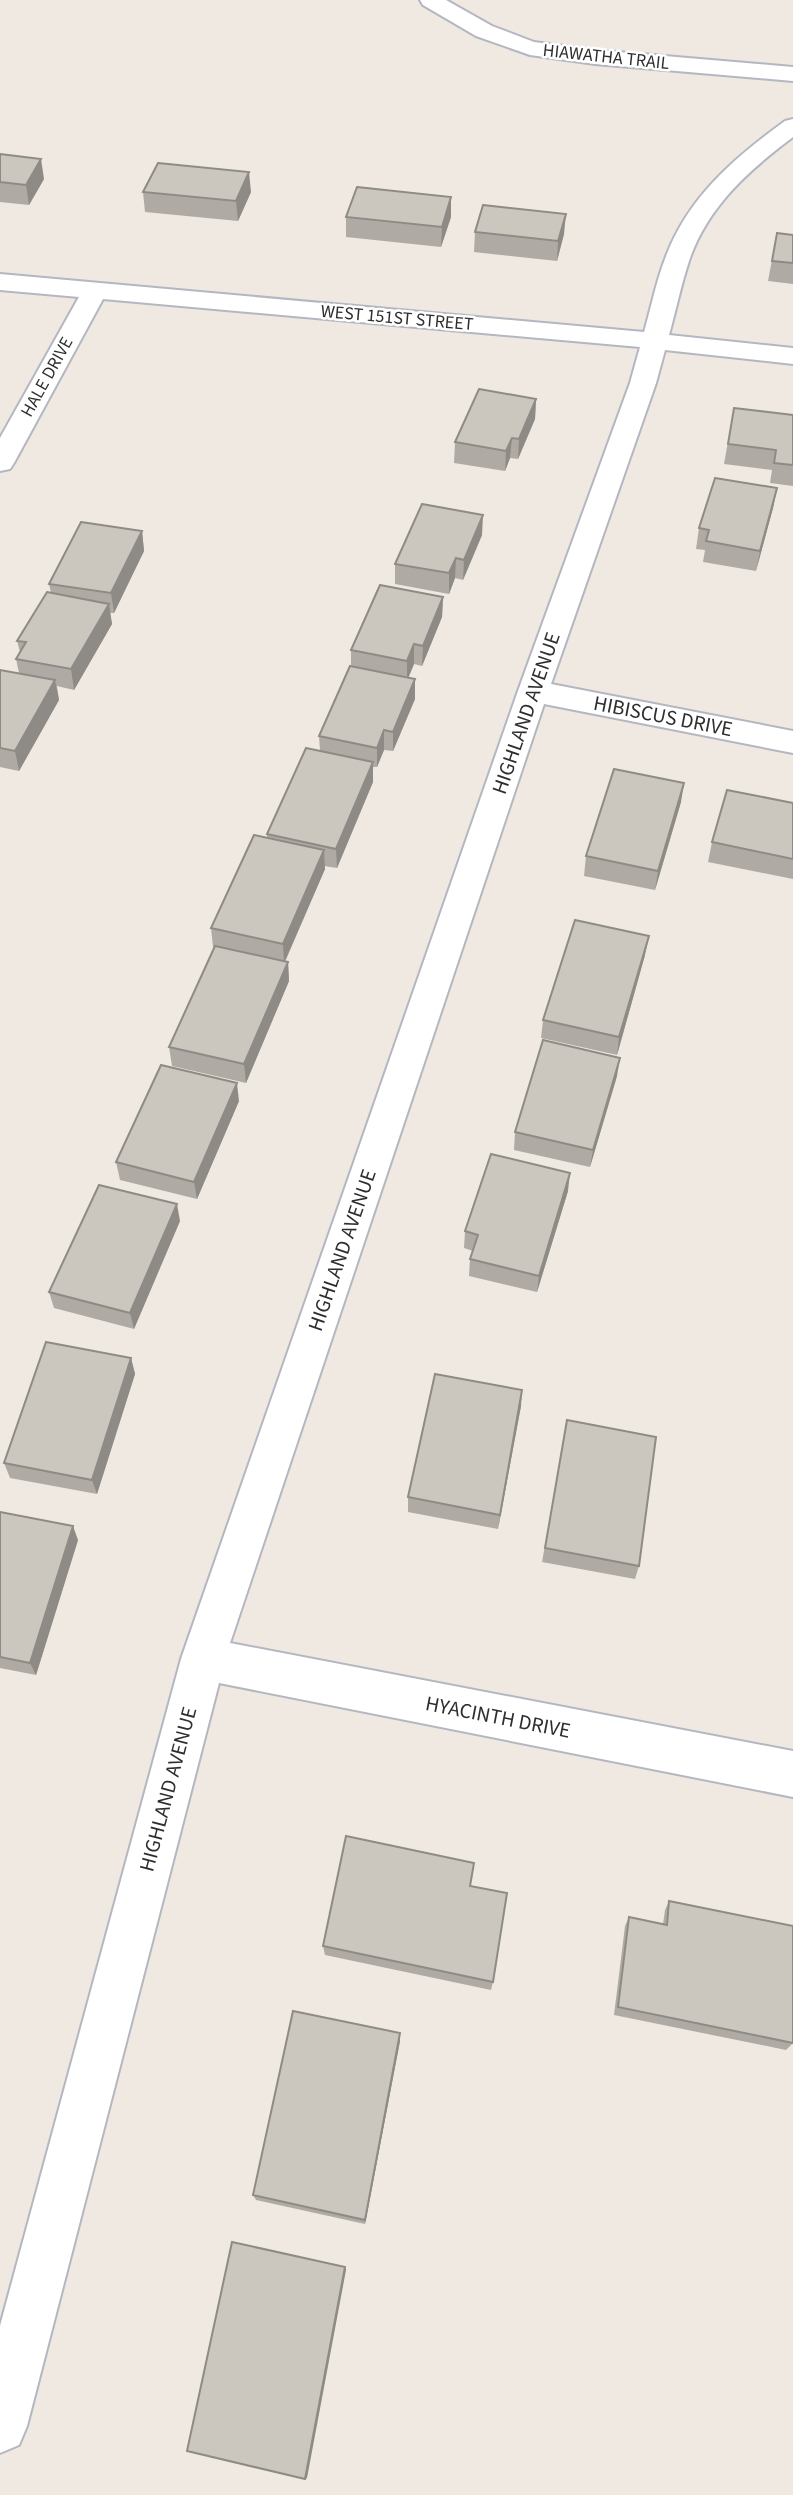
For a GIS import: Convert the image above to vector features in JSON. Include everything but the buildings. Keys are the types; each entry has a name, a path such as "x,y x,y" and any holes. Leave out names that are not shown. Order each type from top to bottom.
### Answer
{"street":[{"name":"HIAWATHA TRAIL","path":"431,0 484,31 530,48 595,57 793,74"},
{"name":"HIGHLAND AVENUE","path":"0,2426 203,1659 533,691 643,383 677,258 691,228 713,195 769,142 793,126"},
{"name":"WEST 151ST STREET","path":"0,282 655,341 793,356"},
{"name":"HALE DRIVE","path":"0,463 94,291"},
{"name":"HIBISCUS DRIVE","path":"533,691 793,742"},
{"name":"HYACINTH DRIVE","path":"203,1659 793,1774"}]}
